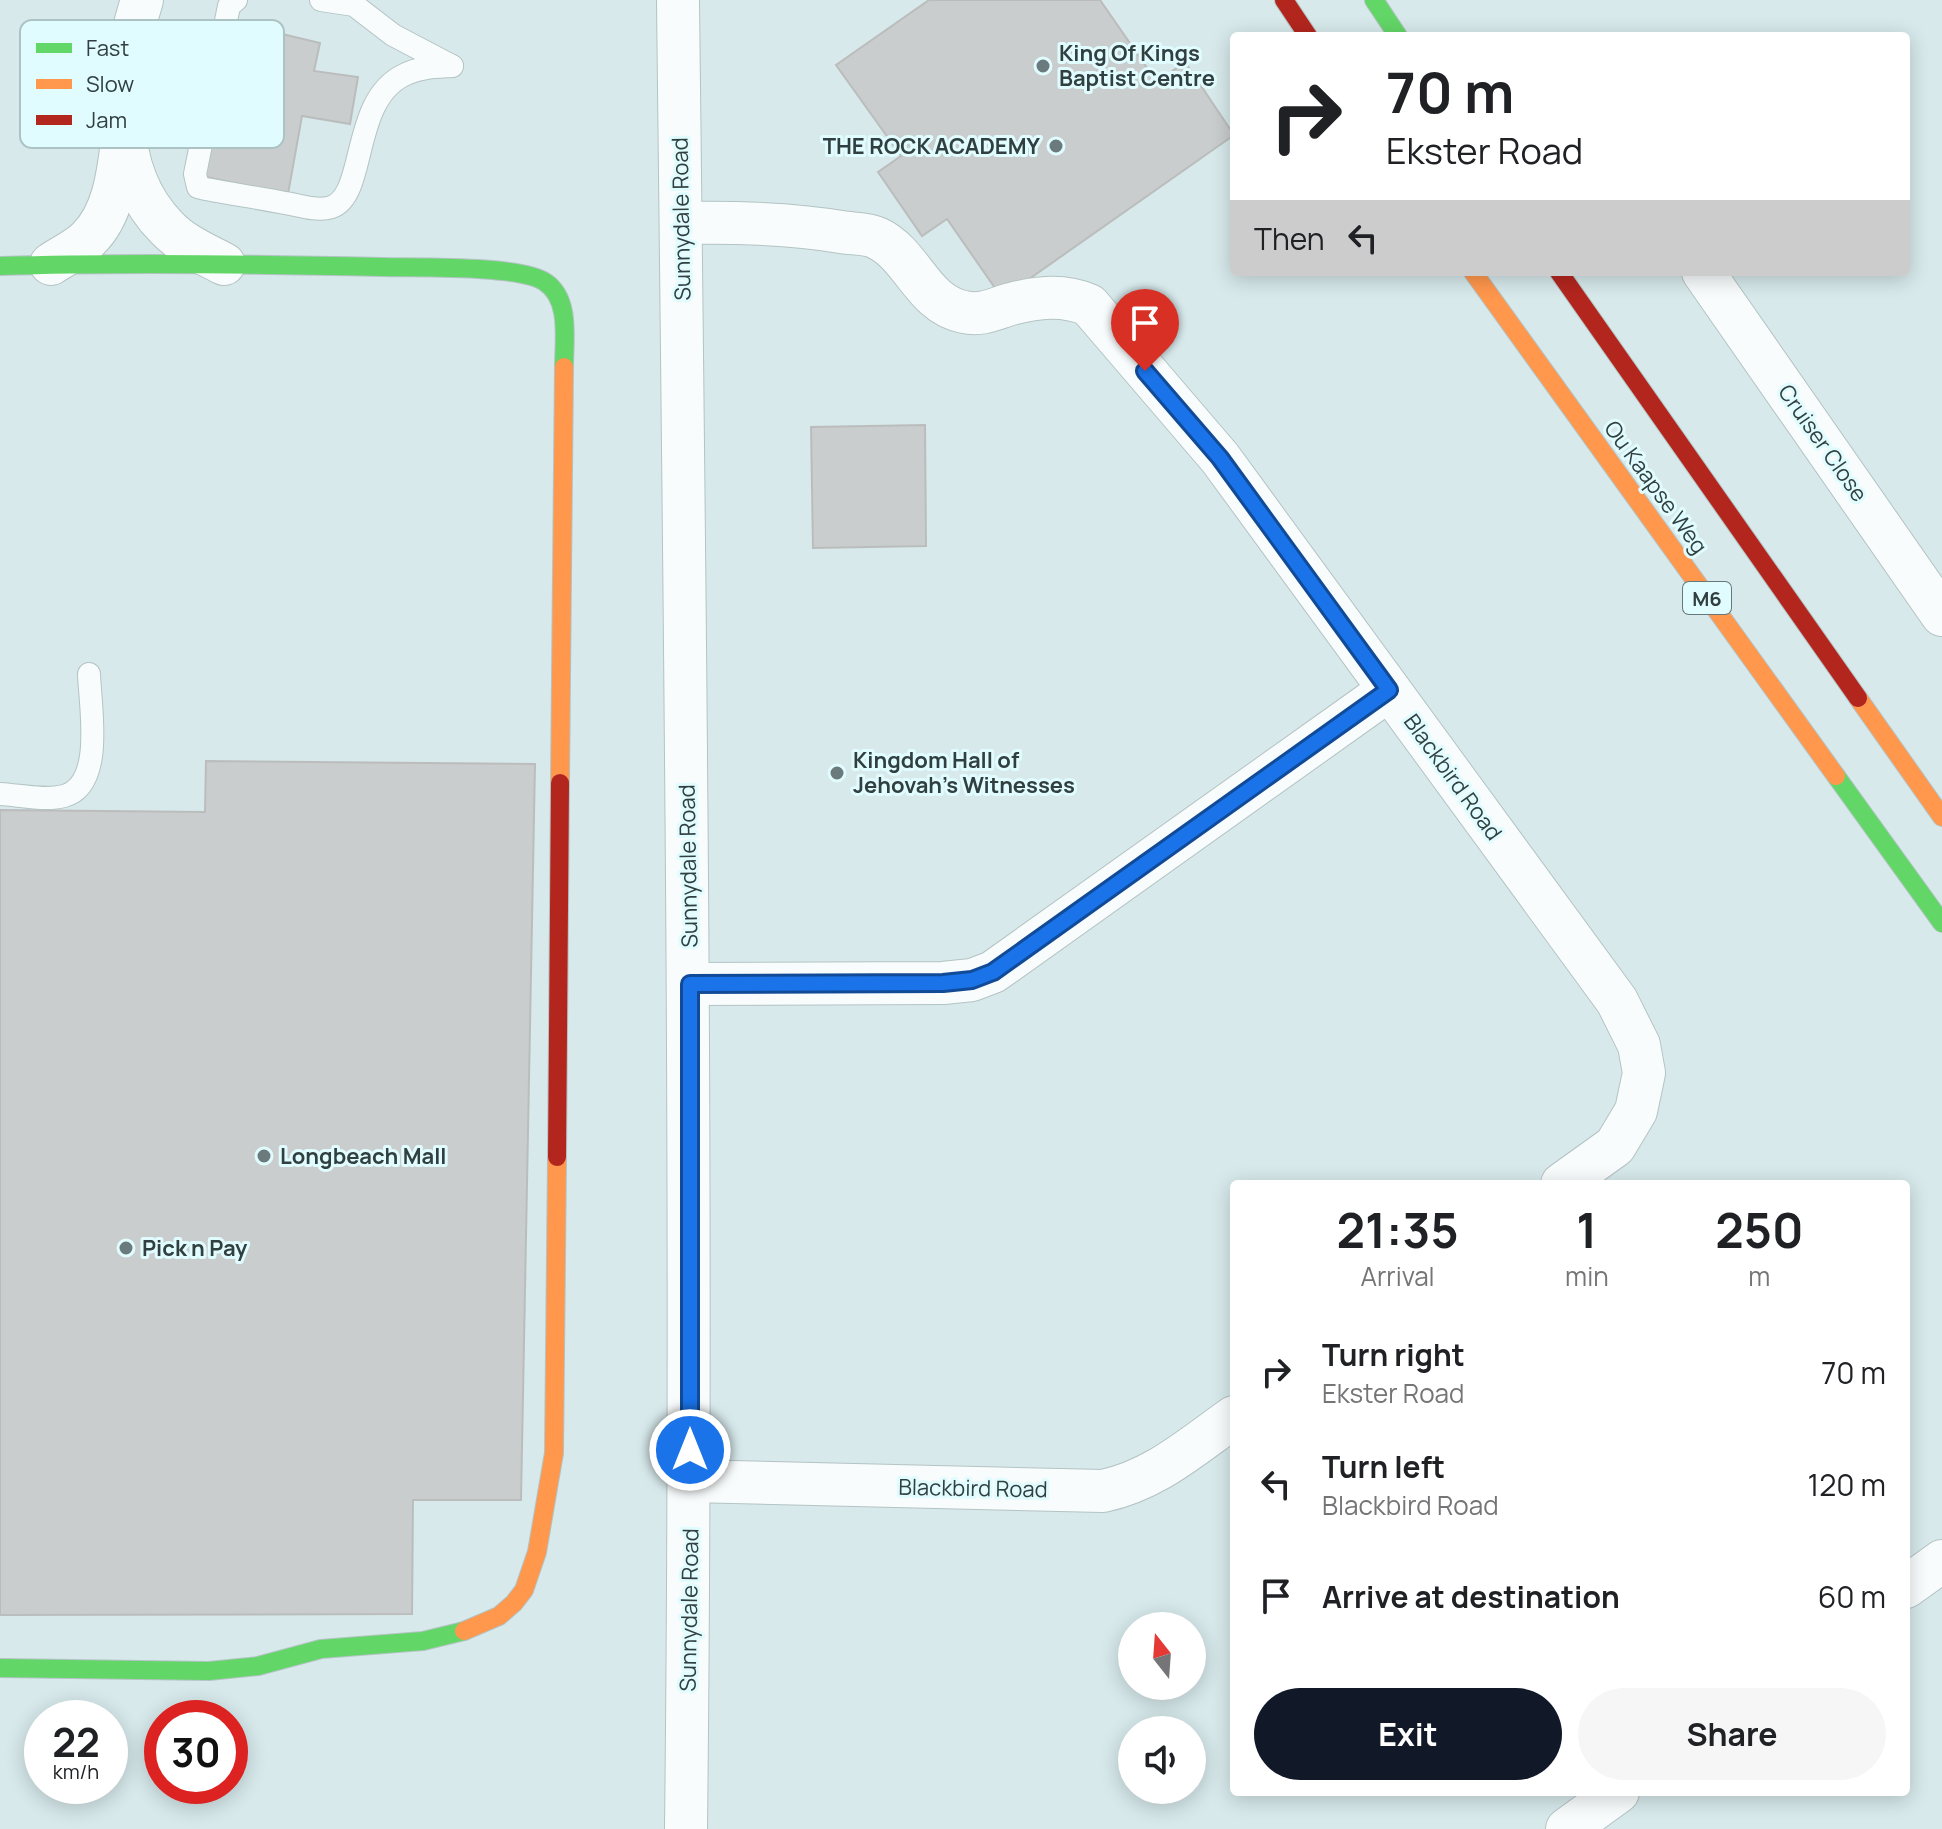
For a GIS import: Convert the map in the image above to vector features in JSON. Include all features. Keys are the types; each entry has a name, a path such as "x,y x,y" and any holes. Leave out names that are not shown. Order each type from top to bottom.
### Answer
{"street":[{"path":"136,20 142,0"},
{"name":"Sunnydale Road","path":"678,0 690,984 686,1829"},
{"path":"1284,0 1305,32"},
{"path":"1374,0 1395,32"},
{"path":"51,264 89,238 101,223 113,194 121,148"},
{"path":"126,148 131,171 144,200 168,230 224,264"},
{"name":"Blackbird Road","path":"682,223 750,222 813,227 876,237 895,252 939,301 949,309 963,312 988,313 1012,304 1069,296 1089,305 1220,458 1617,1001 1639,1045 1644,1073 1636,1111 1615,1146 1568,1180"},
{"path":"0,266 141,262 441,268 523,273 545,282 560,297 564,327 554,1453 537,1552 524,1590 499,1616 457,1634 423,1641 321,1649 258,1666 209,1671 0,1668"},
{"name":"Ou Kaapse Weg","path":"1476,276 1942,923"},
{"name":"Ou Kaapse Weg","path":"1562,276 1942,817"},
{"name":"Cruiser Close","path":"1706,276 1942,615"},
{"path":"690,984 943,983 972,980 993,972 1389,690"},
{"name":"Blackbird Road","path":"690,1481 1103,1491 1129,1485 1153,1474 1230,1420"},
{"path":"1910,1584 1942,1561"},
{"path":"1567,1829 1612,1796"}],"lane":[{"path":"226,20 229,6 236,0"},
{"path":"200,148 195,174 198,187 317,209 336,206 344,199 351,185 377,97 401,76 419,69 452,66 393,35 354,5 321,0"},
{"path":"0,794 61,797 76,791 82,784 89,767 92,746 89,674"}],"building":[{"name":"THE ROCK ACADEMY","path":"929,0 1100,0 1157,82 1185,62 1230,129 1230,138 1002,298 947,219 922,236 878,172 901,156 836,65"},
{"path":"284,34 320,43 314,71 358,77 350,124 302,116 288,194 201,176 206,148 284,148"},
{"path":"925,425 926,546 813,548 811,427"},
{"name":"Longbeach Mall","path":"206,761 535,764 521,1500 413,1500 412,1614 0,1615 0,810 205,812"}],"traffic: fast":[{"path":"1374,0 1395,32"},
{"path":"0,266 239,264 443,268 514,273 545,282 559,299 565,333 564,367"},
{"path":"1836,776 1942,923"},
{"path":"0,1668 209,1671 258,1666 321,1649 423,1641 464,1631"}],"traffic: slow":[{"path":"1476,276 1836,776"},
{"path":"560,783 564,367"},
{"path":"1858,698 1942,817"},
{"path":"464,1631 499,1616 514,1603 524,1590 537,1552 554,1453 557,1157"}],"traffic: jam":[{"path":"1284,0 1305,32"},
{"path":"1562,276 1858,698"},
{"path":"557,1157 560,783"}],"place":[{"name":"King Of Kings Baptist Centre","path":"1043,66"},
{"name":"THE ROCK ACADEMY","path":"1056,146"},
{"name":"Kingdom Hall of Jehovah's Witnesses","path":"837,773"},
{"name":"Longbeach Mall","path":"264,1156"},
{"name":"Pick n Pay","path":"126,1248"}],"route":[{"path":"690,1450 690,984 943,983 972,980 993,972 1389,690 1220,458 1145,371"}]}
